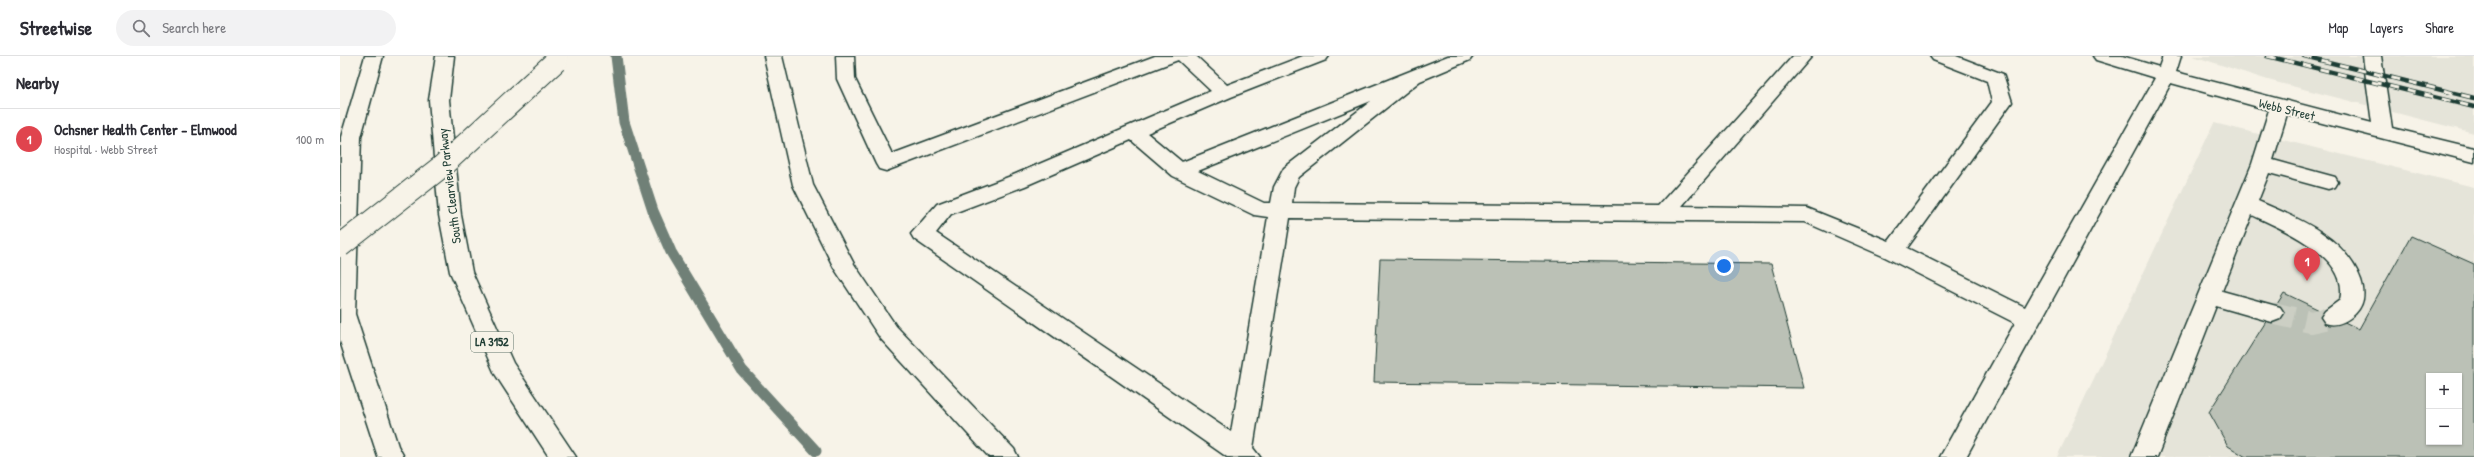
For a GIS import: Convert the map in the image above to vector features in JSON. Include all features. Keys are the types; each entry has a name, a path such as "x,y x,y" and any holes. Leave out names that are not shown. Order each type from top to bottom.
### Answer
{"main road":[{"name":"South Clearview Parkway","path":"445,56 439,100 450,215 461,272 503,367 563,457"},
{"path":"773,56 803,185 845,268 888,332 1005,457"},
{"path":"845,56 846,79 886,164 1172,56"},
{"path":"1185,56 1224,93"},
{"path":"1320,56 1224,93 1018,181 944,209 922,234 1243,455 1284,187 1291,173 1413,77"},
{"path":"1180,171 1464,56"},
{"path":"1663,214 1803,56"},
{"path":"1893,251 2002,102 1996,78 1939,56"},
{"name":"Webb Street","path":"2102,56 2169,66 2280,107 2474,155"},
{"path":"2372,56 2383,133"},
{"path":"374,57 351,137 343,314 386,448 391,457"},
{"path":"340,246 441,167 558,58"},
{"path":"1953,457 2169,66"},
{"path":"2144,457 2262,164 2280,107"},
{"path":"1133,132 1180,171 1261,210 1807,215 1893,251 2029,320"},
{"path":"2262,164 2328,182"},
{"path":"2246,204 2303,232 2329,248 2344,266 2351,285 2353,299 2348,309 2333,317"},
{"path":"2210,296 2272,314"}],"shaded area":[{"path":"2193,56 2474,56 2474,133 2268,80"},
{"path":"2214,123 2474,187 2474,457 2057,457"}],"building":[{"path":"2411,236 2474,264 2474,457 2246,457 2228,446 2209,412 2284,293 2359,329"},
{"path":"1380,259 1771,264 1804,388 1374,382"}],"waterway":[{"path":"616,56 624,122 653,211 671,252 742,370 816,451"}],"tunnel":[{"path":"2272,313 2311,322 2333,317"}],"railway":[{"path":"2267,56 2474,107"},
{"path":"2304,56 2474,98"}],"place":[{"name":"Ochsner Health Center - Elmwood","path":"2307,281"}]}
